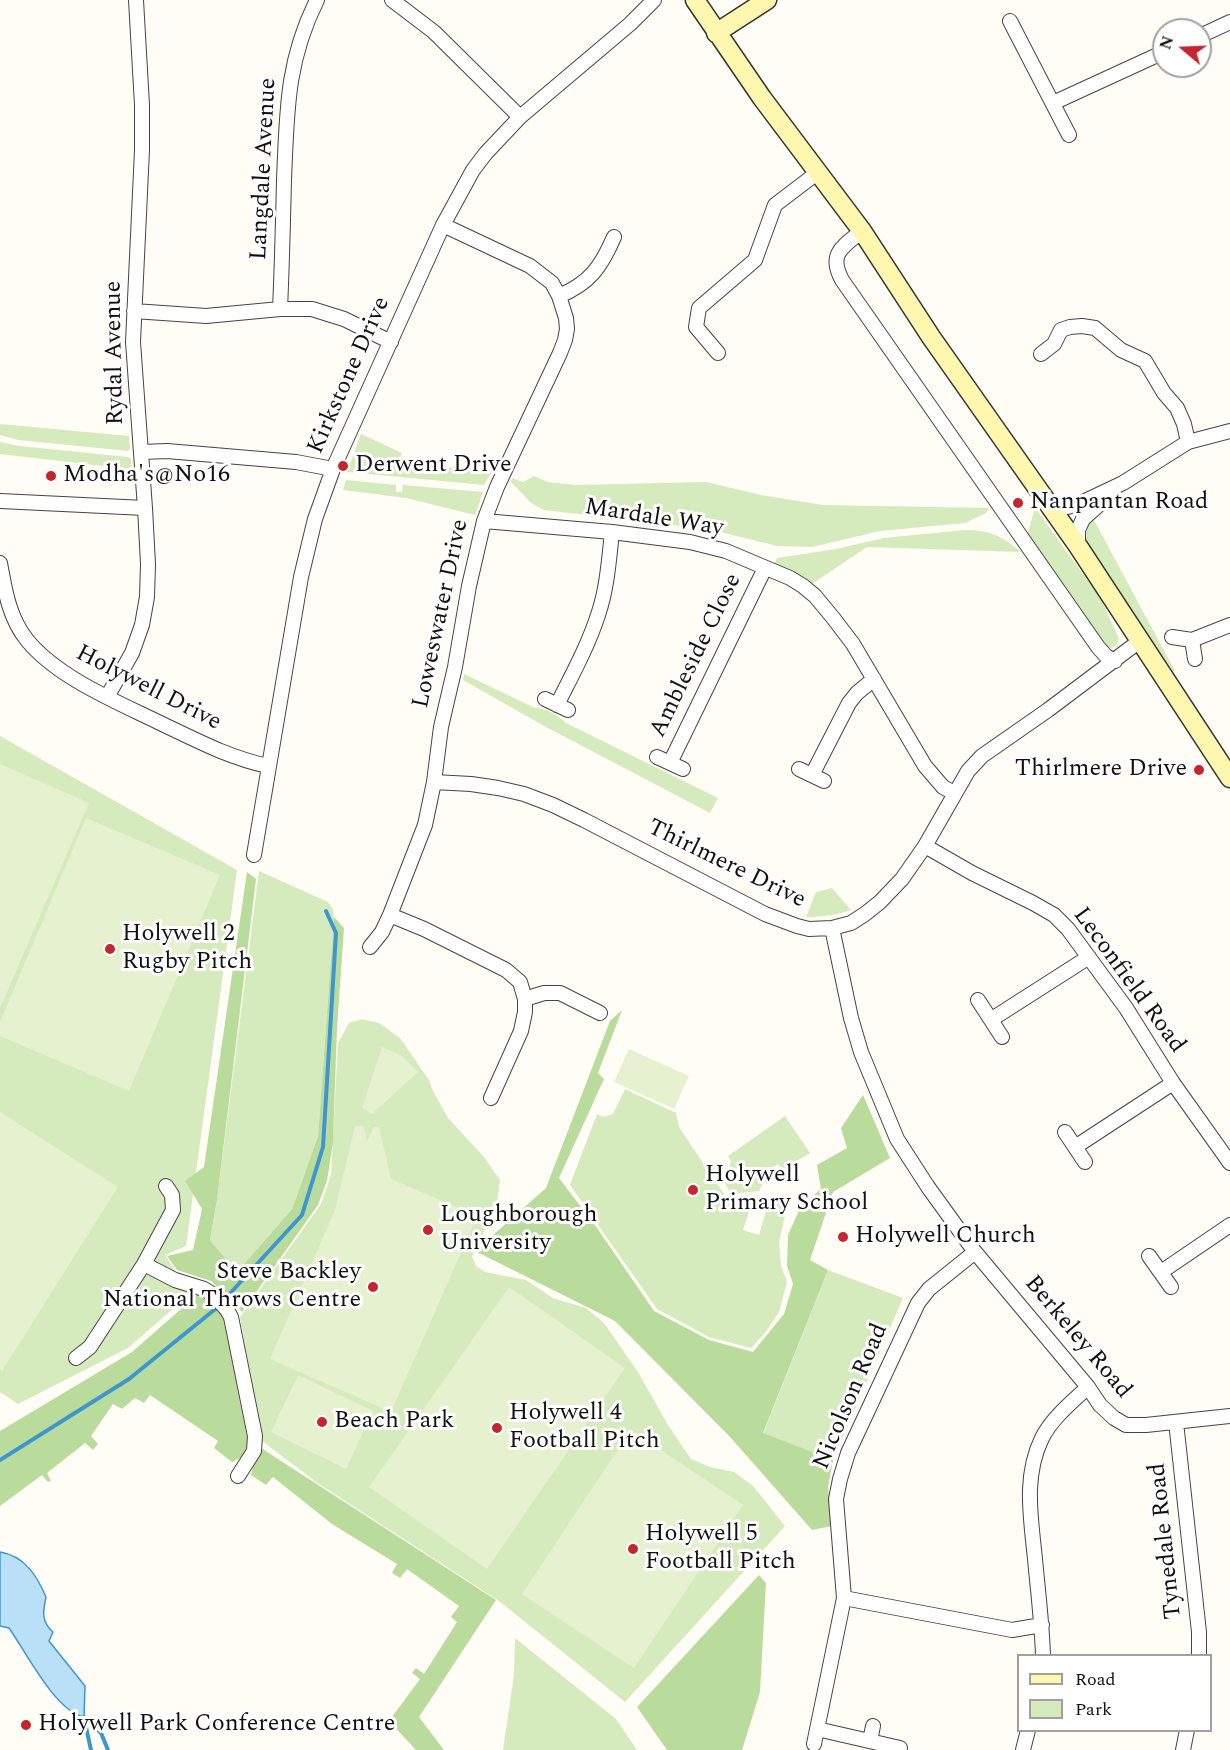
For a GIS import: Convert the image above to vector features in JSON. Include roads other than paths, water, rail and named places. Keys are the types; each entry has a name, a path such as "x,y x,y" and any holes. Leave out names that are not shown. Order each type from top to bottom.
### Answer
{"street":[{"name":"Rydal Avenue","path":"107,697 132,654 142,625 147,597 145,508 133,342 142,150 136,0"},
{"name":"Langdale Avenue","path":"280,309 287,103 301,37 317,0"},
{"path":"392,0 434,32 520,117"},
{"name":"Kirkstone Drive","path":"254,855 303,567 315,519 333,469 443,225 473,170 486,153 520,117 630,24 654,0"},
{"path":"695,0 716,33 817,173 862,231 938,346 1078,546 1230,778"},
{"path":"716,33 767,0"},
{"path":"1010,21 1069,135"},
{"path":"1212,30 1230,22"},
{"path":"1053,103 1152,58"},
{"path":"718,353 696,327 699,308 755,260 775,205 817,173"},
{"name":"Loweswater Drive","path":"370,946 382,932 390,915 425,825 434,782 441,727 484,521 497,487 562,346 567,329 560,296 552,283 530,266 443,225"},
{"path":"862,231 843,246 836,258 836,268 842,280 1060,594 1098,647 1106,656 1115,661"},
{"path":"560,296 591,277 600,267 614,237"},
{"path":"593,249 607,254"},
{"path":"134,311 206,316 280,309 312,309 344,319 391,342"},
{"path":"1053,318 1061,330"},
{"path":"1061,330 1082,326 1095,328 1121,350 1151,357 1164,393 1177,408 1184,424 1188,442"},
{"path":"1041,354 1054,344 1061,330"},
{"path":"1051,507 1068,507 1076,504 1123,483 1188,442 1230,431"},
{"path":"141,452 168,451 273,460 333,469"},
{"path":"1078,546 1078,530 1083,519 1123,483"},
{"path":"0,501 145,508"},
{"name":"Mardale Way","path":"484,521 612,532 690,542 726,551 790,578 814,596 834,619 853,644 925,766 943,788 954,793"},
{"path":"557,704 582,655 598,616 603,598 612,532"},
{"name":"Holywell Drive","path":"0,563 3,597 14,618 39,654 57,668 107,697 216,750 245,761 268,766"},
{"name":"Ambleside Close","path":"670,763 765,568"},
{"path":"1172,637 1192,640 1230,625"},
{"name":"Thirlmere Drive","path":"434,782 498,788 533,798 584,820 765,914 797,926 832,928 851,922 879,902 902,879 926,846 968,771 982,756 1141,640"},
{"path":"1192,640 1195,659"},
{"path":"799,769 818,778 849,703 856,693 874,679"},
{"name":"Leconfield Road","path":"926,846 972,873 1054,915 1068,929 1126,1008 1173,1083 1230,1163"},
{"path":"390,915 424,929 506,970 520,982 525,999 525,1012 521,1031 497,1092"},
{"name":"Berkeley Road","path":"832,928 851,1018 861,1052 897,1139 975,1252 1114,1418 1126,1425 1146,1425 1230,1416"},
{"path":"992,1019 1089,957"},
{"path":"525,999 544,993 560,993 600,1013"},
{"path":"978,1000 1002,1037"},
{"path":"1075,1147 1173,1083"},
{"path":"1065,1132 1086,1162"},
{"path":"76,1358 90,1347 144,1264 173,1210 172,1195 166,1186"},
{"path":"1161,1272 1230,1225"},
{"name":"Nicolson Road","path":"814,1744 844,1598 836,1498 848,1453 918,1303 929,1289 975,1252"},
{"path":"1149,1256 1171,1287"},
{"path":"144,1264 175,1280 204,1289 214,1296 231,1317 255,1436 254,1451 238,1476"},
{"path":"1043,1654 1029,1489 1032,1466 1043,1436 1056,1418 1088,1387"},
{"name":"Tynedale Road","path":"1176,1422 1199,1632 1199,1654"},
{"path":"844,1598 1012,1630 1042,1625"},
{"path":"870,1741 873,1726"},
{"path":"817,1729 900,1748"},
{"path":"1023,1750 1028,1732"},
{"path":"1183,1750 1187,1732"}],"water":[{"path":"0,1552 23,1562 42,1589 46,1597 44,1612 46,1624 53,1632 49,1641 85,1686 84,1717 62,1704 42,1679 9,1628 0,1626"}],"waterway":[{"path":"224,1300 302,1215 323,1147 336,933 326,911"},
{"path":"0,1460 129,1379 219,1306"},
{"path":"84,1717 101,1733 108,1750"},
{"path":"84,1718 91,1750"}],"place":[{"name":"Derwent Drive","path":"343,466"},
{"name":"Modha's@No16","path":"51,476"},
{"name":"Nanpantan Road","path":"1018,503"},
{"name":"Thirlmere Drive","path":"1199,770"},
{"name":"Holywell 2 Rugby Pitch","path":"110,949"},
{"name":"Holywell Primary School","path":"693,1190"},
{"name":"Loughborough University","path":"428,1230"},
{"name":"Holywell Church","path":"843,1237"},
{"name":"Steve Backley National Throws Centre","path":"373,1287"},
{"name":"Beach Park","path":"322,1422"},
{"name":"Holywell 4 Football Pitch","path":"497,1428"},
{"name":"Holywell 5 Football Pitch","path":"633,1549"},
{"name":"Holywell Park Conference Centre","path":"26,1725"}]}
